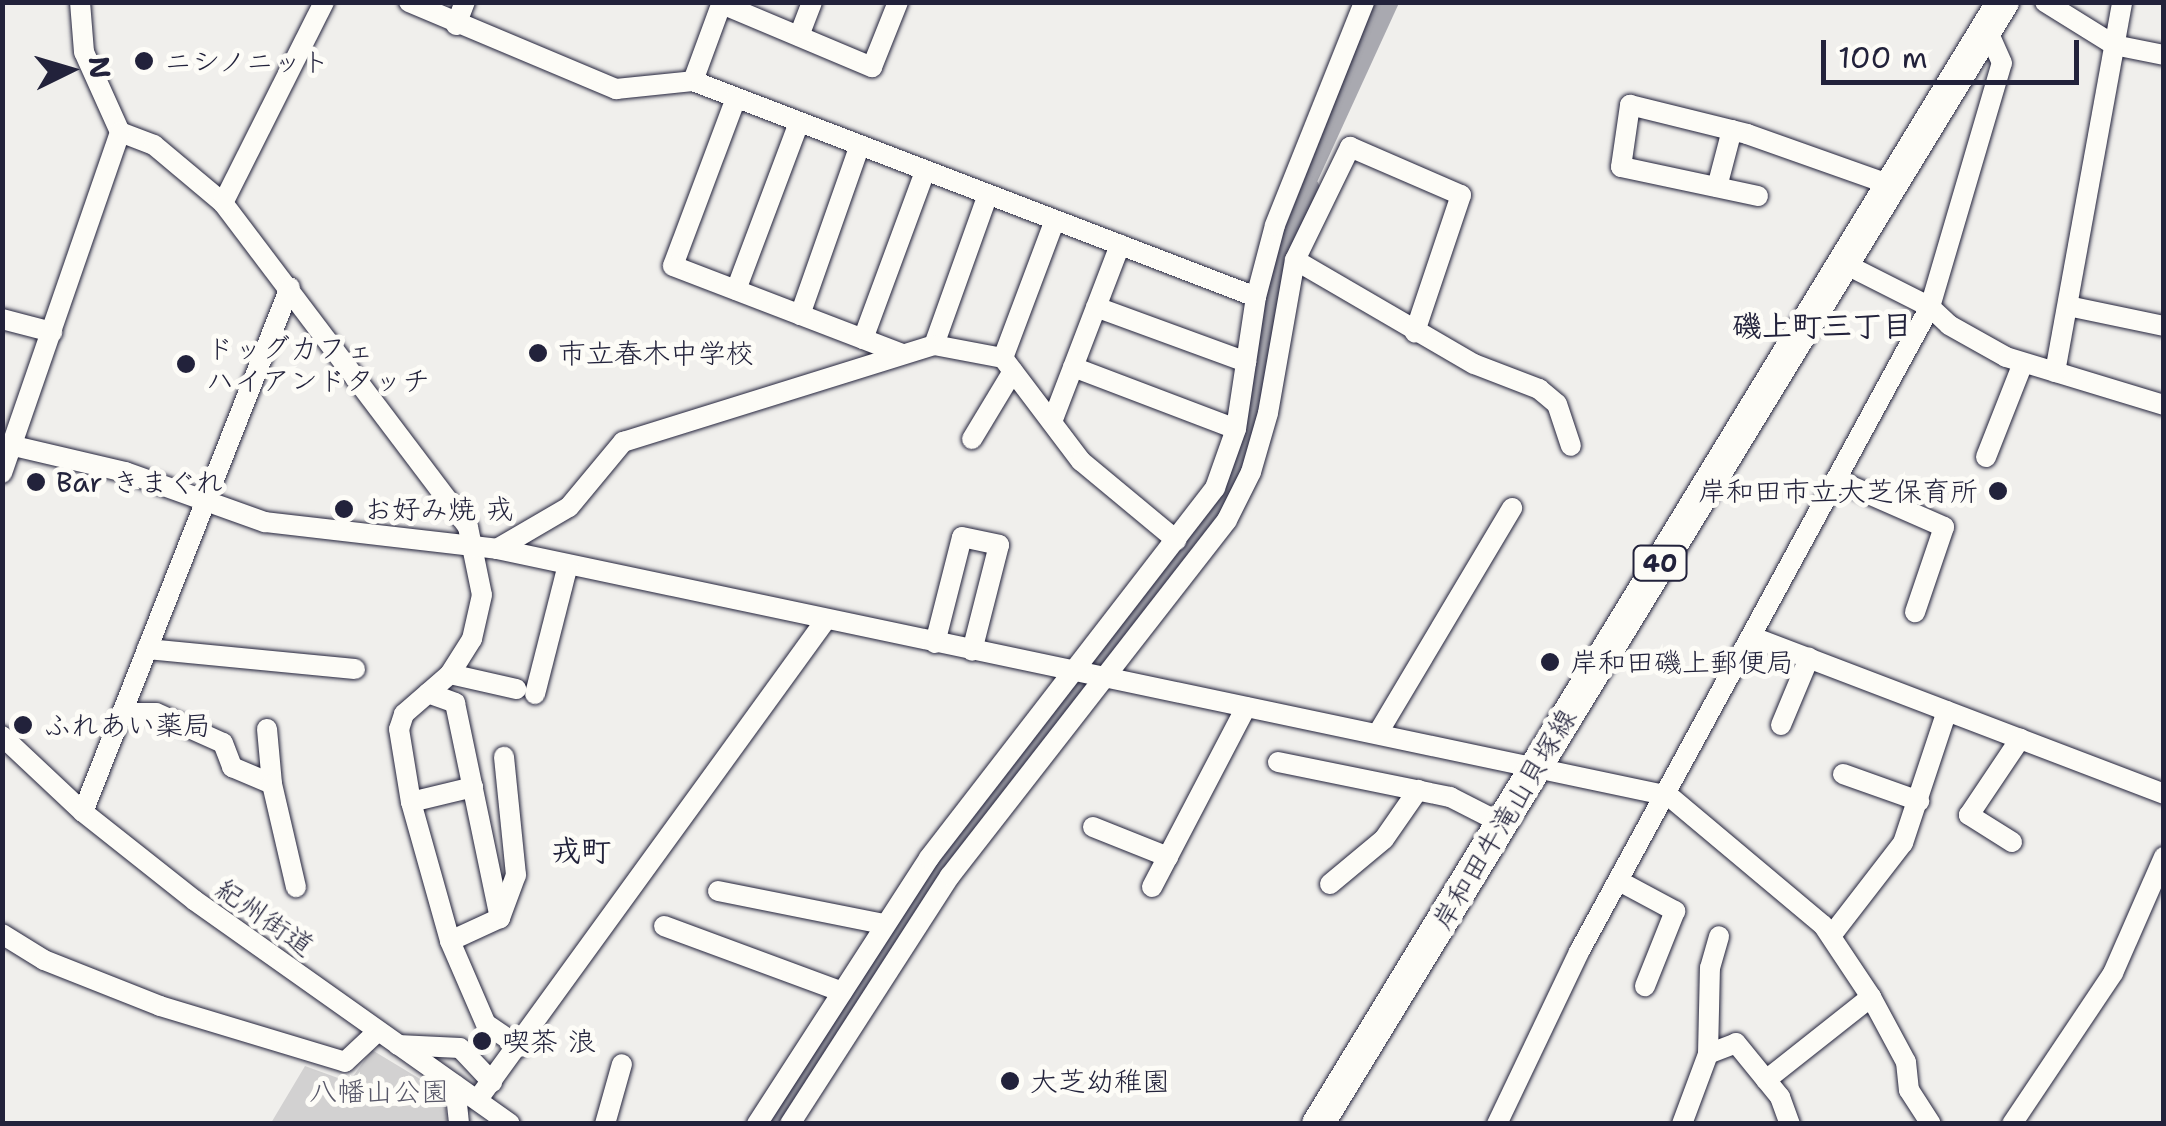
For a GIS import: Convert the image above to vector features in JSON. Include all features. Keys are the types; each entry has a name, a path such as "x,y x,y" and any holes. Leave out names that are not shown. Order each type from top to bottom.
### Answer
{"main road":[{"name":"岸和田牛滝山貝塚線","path":"1318,1124 1995,16"}],"street":[{"path":"2,473 120,132 84,52 80,2"},
{"path":"223,203 324,2"},
{"path":"409,2 456,25 616,88 693,81 1256,297"},
{"path":"456,25 465,2"},
{"path":"799,36 812,2"},
{"path":"693,81 722,3 872,66 898,2"},
{"path":"790,1124 950,876 1176,540 1216,488 1236,429 1256,297 1275,224 1364,2"},
{"path":"2045,2 2114,45 2164,55"},
{"path":"2056,372 2122,2"},
{"path":"1498,1124 1619,881 1669,796 1930,307 2002,63 1995,16"},
{"path":"736,98 673,266 902,354"},
{"path":"1758,196 1621,167 1630,105 1732,130 1891,185"},
{"path":"736,290 799,122"},
{"path":"1718,187 1732,130"},
{"path":"120,132 154,145 223,203 290,287 348,376 446,492 471,545 482,594 472,638 450,674 404,714 399,729 411,802 450,941 486,1024 520,1047"},
{"path":"800,314 860,145"},
{"path":"757,1124 883,924 1087,676 1228,520 1252,472 1295,260 1350,148 1461,195 1415,332"},
{"path":"863,339 925,171"},
{"path":"934,345 988,194"},
{"path":"972,439 1008,365 1054,220"},
{"path":"1052,422 1120,245"},
{"path":"1295,260 1415,332 1539,388 1557,404 1571,446"},
{"path":"1843,263 1930,307 1948,326 2023,362 2164,405"},
{"path":"83,812 290,287"},
{"path":"2068,306 2164,326"},
{"path":"1096,307 1246,362"},
{"path":"2,319 52,332"},
{"path":"497,549 570,507 624,442 934,345 1008,365 1081,460 1176,540"},
{"path":"1986,456 2023,362"},
{"path":"1073,367 1236,429"},
{"path":"14,446 298,529 497,549 1669,796 1831,936 1871,997 1906,1062 1909,1090 1931,1124"},
{"path":"1837,480 1944,527 1914,612"},
{"path":"1378,733 1512,508"},
{"path":"935,644 962,537 999,545 972,651"},
{"path":"450,674 526,692 568,564"},
{"path":"478,1099 520,1047 825,621"},
{"path":"1753,637 2164,794"},
{"path":"146,649 354,669"},
{"path":"1781,725 1810,658"},
{"path":"428,693 455,703 500,918"},
{"path":"1152,887 1246,707"},
{"path":"1831,936 1903,842 1947,711"},
{"path":"122,713 156,713 223,743 232,767 272,784"},
{"path":"267,729 272,784 296,887"},
{"name":"紀州街道","path":"2,736 83,812 510,1124"},
{"path":"2012,842 1969,815 2020,739"},
{"path":"450,941 500,918 518,853 504,758"},
{"path":"1278,762 1450,797 1502,823"},
{"path":"1843,774 1919,801"},
{"path":"411,802 473,787"},
{"path":"1330,884 1384,839 1418,790"},
{"path":"1093,827 1168,856"},
{"path":"2012,1124 2114,973 2164,857"},
{"path":"1619,881 1676,912 1645,986"},
{"path":"718,891 883,924"},
{"path":"664,926 842,992"},
{"path":"2,934 44,960 160,1006 345,1062 378,1031"},
{"path":"1682,1124 1708,1054 1710,968 1719,936"},
{"path":"1766,1080 1871,997"},
{"path":"1708,1054 1736,1042 1766,1080 1790,1124"},
{"path":"398,1045 460,1048 492,1082"},
{"path":"605,1124 622,1064"},
{"path":"455,1085 459,1124"}],"green space":[{"name":"八幡山公園","path":"372,1050 445,1094 447,1123 271,1123 305,1066 349,1082"}],"shaded area":[{"path":"1375,3 1399,3 1296,228 1283,223"}],"waterway":[{"path":"773,1124 1040,730 1167,573 1240,466 1277,288 1305,190"}],"place":[{"name":"ニシノニット","path":"144,61"},
{"name":"市立春木中学校","path":"538,353"},
{"name":"ドッグカフェ ハイアンドタッチ","path":"186,364"},
{"name":"Bar きまぐれ","path":"36,482"},
{"name":"岸和田市立大芝保育所","path":"1998,491"},
{"name":"お好み焼 戎","path":"344,509"},
{"name":"岸和田磯上郵便局","path":"1550,662"},
{"name":"ふれあい薬局","path":"23,725"},
{"name":"喫茶 浪","path":"482,1041"},
{"name":"大芝幼稚園","path":"1010,1081"}],"district":[{"name":"磯上町三丁目","path":"1822,326"},
{"name":"戎町","path":"581,851"}]}
